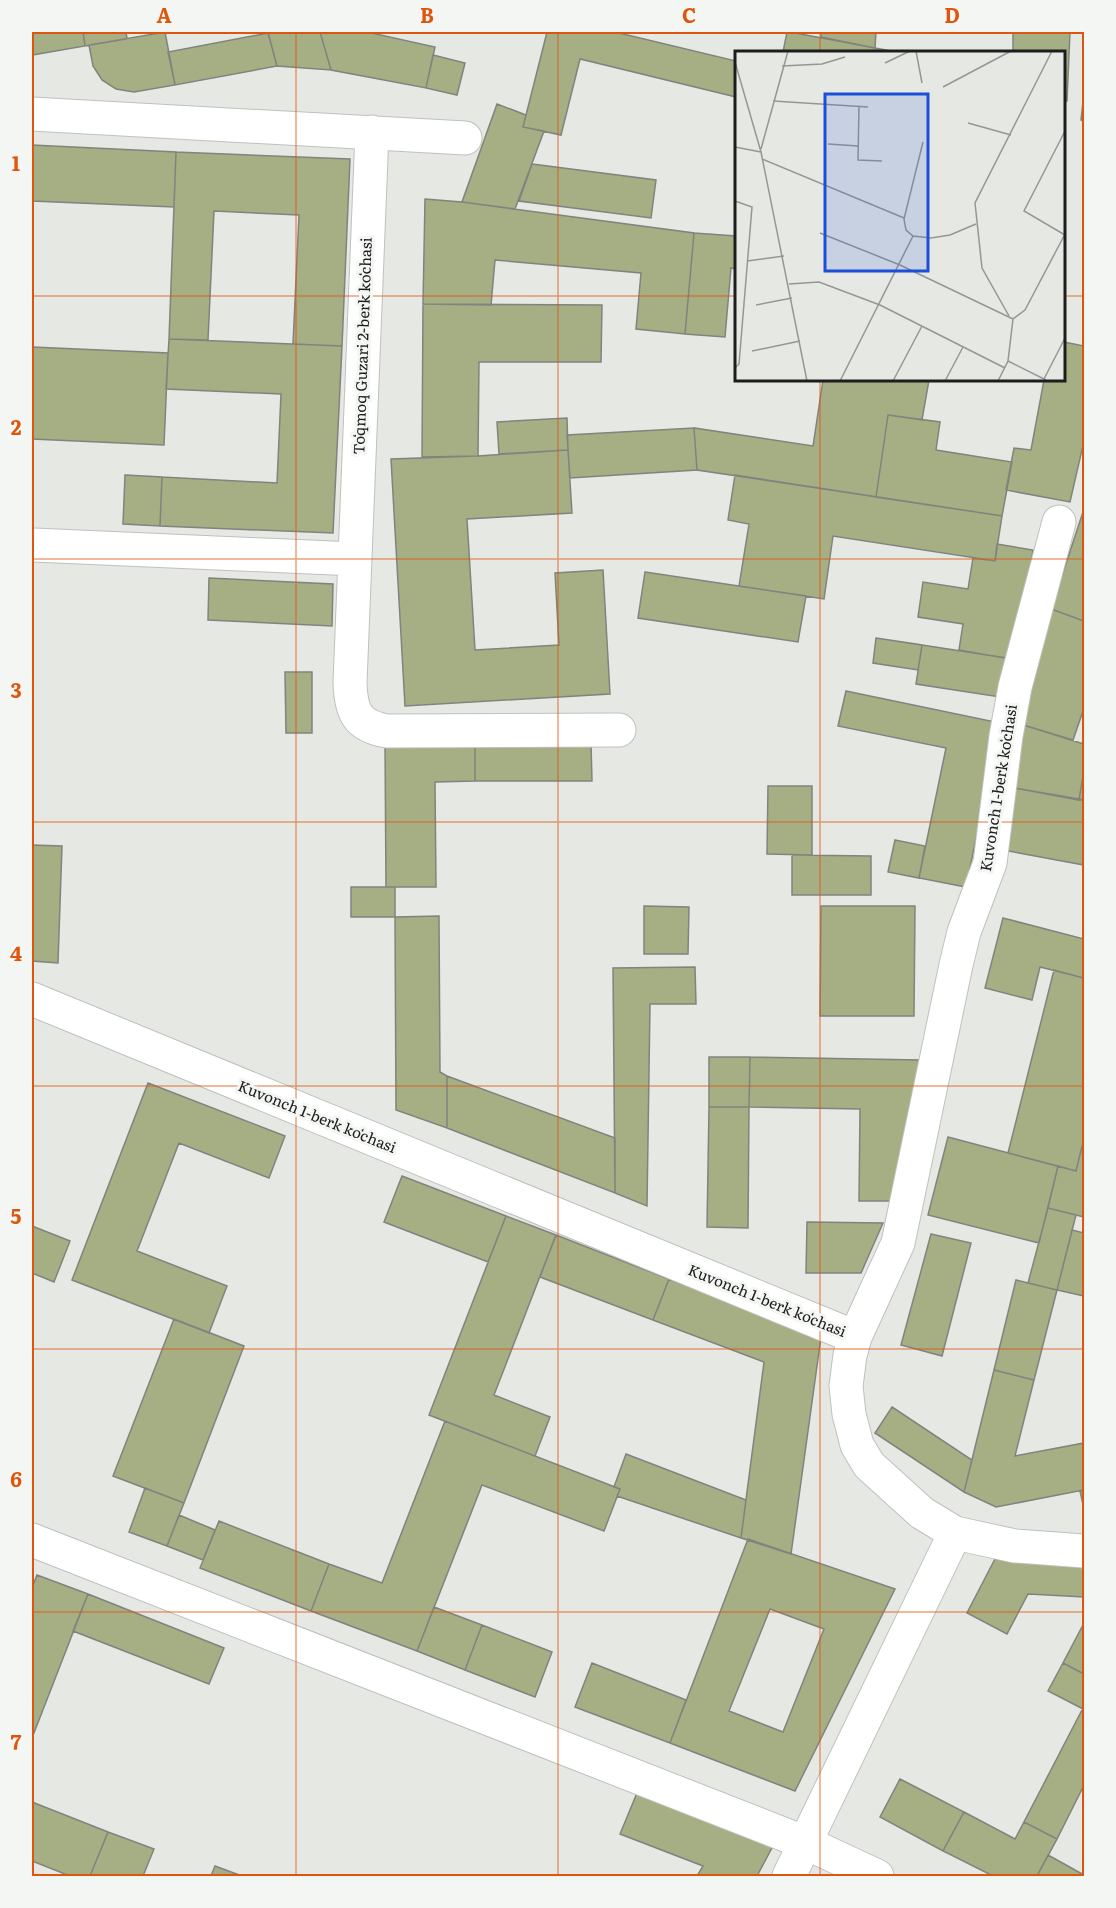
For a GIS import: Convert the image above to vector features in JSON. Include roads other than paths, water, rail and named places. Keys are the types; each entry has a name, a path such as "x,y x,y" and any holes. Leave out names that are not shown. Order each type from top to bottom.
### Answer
{"street":[{"path":"32,114 465,138"},
{"name":"Toʻqmoq Guzari 2-berk koʻchasi","path":"372,132 350,698 355,713 371,728 387,731 619,730"},
{"name":"Kuvonch 1-berk koʻchasi","path":"32,999 855,1337 898,1243 956,965 964,932 990,863 1006,736 1015,687 1059,522"},
{"path":"34,545 355,559"},
{"path":"855,1337 846,1386 849,1414 857,1445 869,1465 885,1481 922,1513 955,1533 1015,1546 1084,1551"},
{"path":"789,1876 955,1533"},
{"path":"32,1540 806,1843 878,1876"}]}
